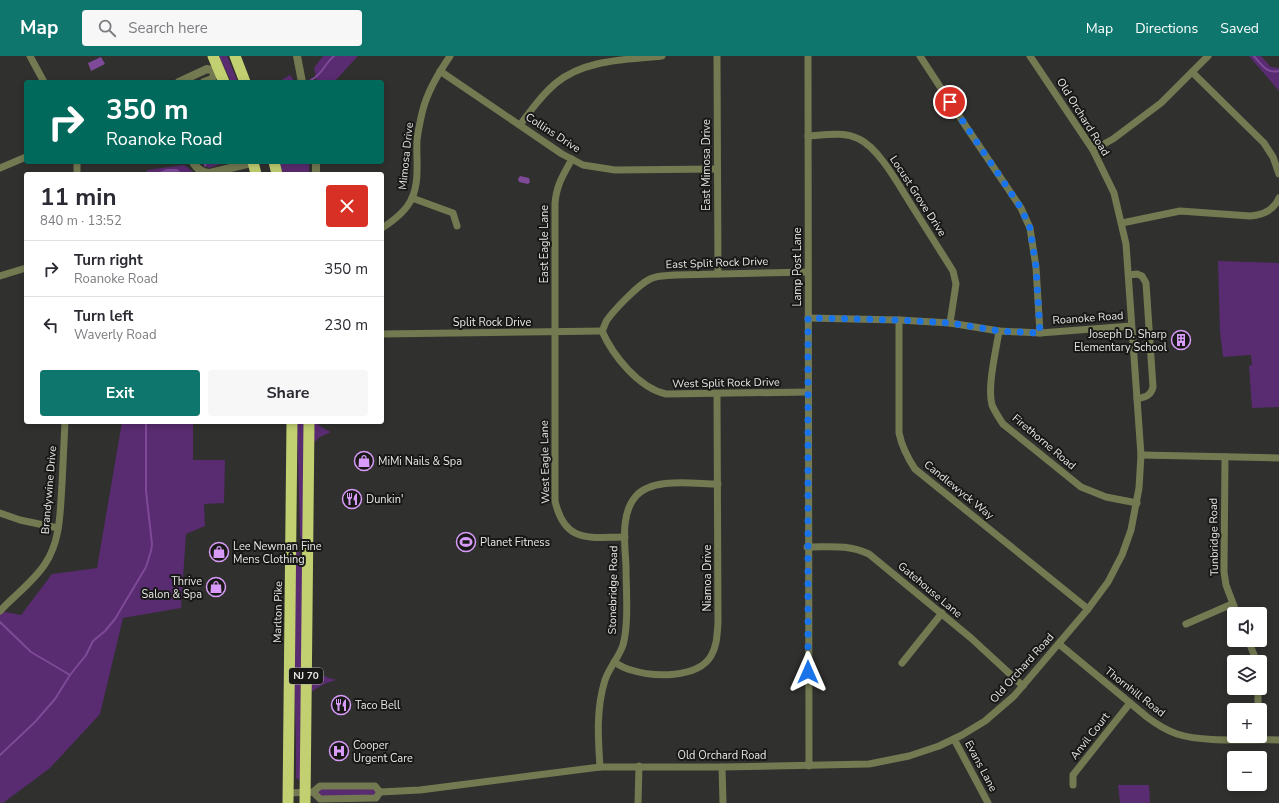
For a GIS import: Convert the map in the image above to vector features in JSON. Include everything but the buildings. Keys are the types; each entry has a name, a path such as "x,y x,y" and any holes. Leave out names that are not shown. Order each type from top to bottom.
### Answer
{"highway":[{"path":"213,56 223,80"},
{"path":"235,56 244,80"},
{"name":"Marlton Pike","path":"288,798 292,424"},
{"name":"NJ 70","path":"307,796 307,560 309,424"},
{"path":"292,527 296,544 307,560"}],"street":[{"path":"30,56 43,80"},
{"path":"297,56 302,80"},
{"name":"Mimosa Drive","path":"384,226 395,218 412,198 417,173 417,140 422,113 429,92 450,56"},
{"path":"520,125 543,95 557,82 573,72 589,66 662,56"},
{"name":"East Mimosa Drive","path":"717,56 718,274"},
{"name":"Lamp Post Lane","path":"808,56 807,547 809,766"},
{"path":"920,56 1021,208 1030,228 1036,267 1040,333"},
{"name":"Old Orchard Road","path":"380,792 420,790 600,767 809,766 886,762 928,750 974,729 990,718 1023,686 1088,609 1108,582 1120,560 1131,530 1137,503 1141,455 1126,244 1114,193 1093,150 1030,56"},
{"path":"1093,150 1112,139 1148,114 1208,56"},
{"path":"183,80 207,69 218,71"},
{"path":"208,80 218,71"},
{"name":"Collins Drive","path":"440,71 583,165 615,170 717,169"},
{"path":"1192,72 1264,143 1279,174"},
{"name":"Locust Grove Drive","path":"808,136 844,134 858,138 866,142 881,159 905,194 953,271 956,284 950,323"},
{"path":"0,168 24,158"},
{"name":"East Eagle Lane","path":"555,332 556,194 559,182 572,159"},
{"path":"195,164 199,169 207,172"},
{"path":"214,172 245,164"},
{"path":"412,198 453,213 457,226"},
{"path":"1122,222 1180,211 1250,216 1260,215 1269,211 1277,203 1279,198"},
{"path":"0,276 24,269"},
{"name":"East Split Rock Drive","path":"602,331 608,320 618,308 639,287 651,279 660,276 808,272"},
{"path":"1129,274 1137,274 1142,276 1146,283 1153,387 1152,392 1148,396 1137,399"},
{"name":"Roanoke Road","path":"808,318 899,320 950,323 1000,331 1040,333 1131,326"},
{"name":"Candlewyck Way","path":"899,320 899,433 907,457 915,469 1088,609"},
{"name":"Split Rock Drive","path":"384,334 602,331"},
{"name":"West Split Rock Drive","path":"602,331 608,345 628,369 648,388 657,392 666,394 808,392"},
{"name":"Firethorne Road","path":"1000,331 991,392 992,404 996,414 1003,424 1081,487 1106,497 1137,503"},
{"name":"West Eagle Lane","path":"555,332 555,501 558,515 568,529 583,537 625,537"},
{"name":"Niamoa Drive","path":"614,662 629,670 643,674 684,674 699,668 710,657 715,648 717,637 717,394"},
{"name":"Brandywine Drive","path":"0,611 38,573 45,563 53,546 58,528 61,506 65,424"},
{"path":"1141,455 1279,458"},
{"name":"Tunbridge Road","path":"1225,457 1224,572 1226,585 1234,607"},
{"name":"Stonebridge Road","path":"600,767 598,726 599,704 605,678 623,645 626,625 625,537 627,513 637,496 645,490 663,484 718,484"},
{"path":"0,513 20,520 58,528"},
{"name":"Gatehouse Lane","path":"807,547 848,547 858,549 869,554 942,613 1023,686"},
{"path":"1186,624 1232,604"},
{"path":"902,663 942,613"},
{"name":"Thornhill Road","path":"1059,644 1130,703 1158,724 1177,734 1208,739 1227,739"},
{"name":"Anvil Court","path":"1073,784 1073,775 1130,703"},
{"name":"Evans Lane","path":"954,739 988,803"},
{"name":"Thornhill Road","path":"1267,739 1279,740"},
{"path":"638,803 640,766"},
{"path":"722,767 723,803"},
{"name":"Old Orchard Road","path":"307,796 320,786 375,786 380,792"},
{"name":"Old Orchard Road","path":"288,798 307,796 320,798 376,798 380,792"}],"shaded area":[{"path":"219,56 227,56 237,80 230,80"},
{"path":"323,56 358,56 336,80 317,80 314,68"},
{"path":"1249,56 1261,56 1271,67 1279,68 1279,91"},
{"path":"101,57 105,64 91,71 88,63"},
{"path":"290,75 294,80 281,80"},
{"path":"202,164 221,164 209,168"},
{"path":"280,164 309,164 309,172 282,172"},
{"path":"184,165 193,172 147,172 147,170"},
{"path":"167,169 177,169 181,172 159,172"},
{"path":"520,176 529,178 530,182 528,184 519,182 518,179"},
{"path":"1218,261 1279,263 1279,407 1252,408 1249,366 1252,365 1251,355 1223,357 1220,332"},
{"path":"122,424 193,424 193,460 225,460 224,503 204,504 205,526 186,534 181,608 123,618 100,714 50,768 3,803 0,803 0,611 21,615 52,574 97,568"},
{"path":"297,424 305,424 303,545 300,535"},
{"path":"309,424 318,424 331,432 320,437 313,443"},
{"path":"297,549 303,560 299,780 296,778 294,673 295,558"},
{"path":"306,659 318,673 336,680 319,687 305,698"},
{"path":"1118,785 1149,785 1150,803 1120,803"},
{"path":"320,786 375,786 376,798 320,799 313,792"}],"waterway":[{"path":"311,80 321,72 334,56"},
{"path":"1254,56 1268,70 1275,72 1279,71"},
{"path":"0,755 35,722 55,699 70,675 86,655 93,641 105,631 115,619 146,567 152,544 146,491 146,424"},
{"path":"0,622 31,652 70,675"}],"place":[{"name":"Joseph D. Sharp Elementary School","path":"1181,340"},
{"name":"MiMi Nails & Spa","path":"364,461"},
{"name":"Dunkin'","path":"352,499"},
{"name":"Planet Fitness","path":"466,542"},
{"name":"Lee Newman Fine Mens Clothing","path":"219,552"},
{"name":"Thrive Salon & Spa","path":"216,587"},
{"name":"Taco Bell","path":"341,705"},
{"name":"Cooper Urgent Care","path":"339,751"}],"route":[{"path":"808,672 808,318 899,320 950,323 1000,331 1040,333 1036,267 1030,228 1021,208 950,102"}]}
